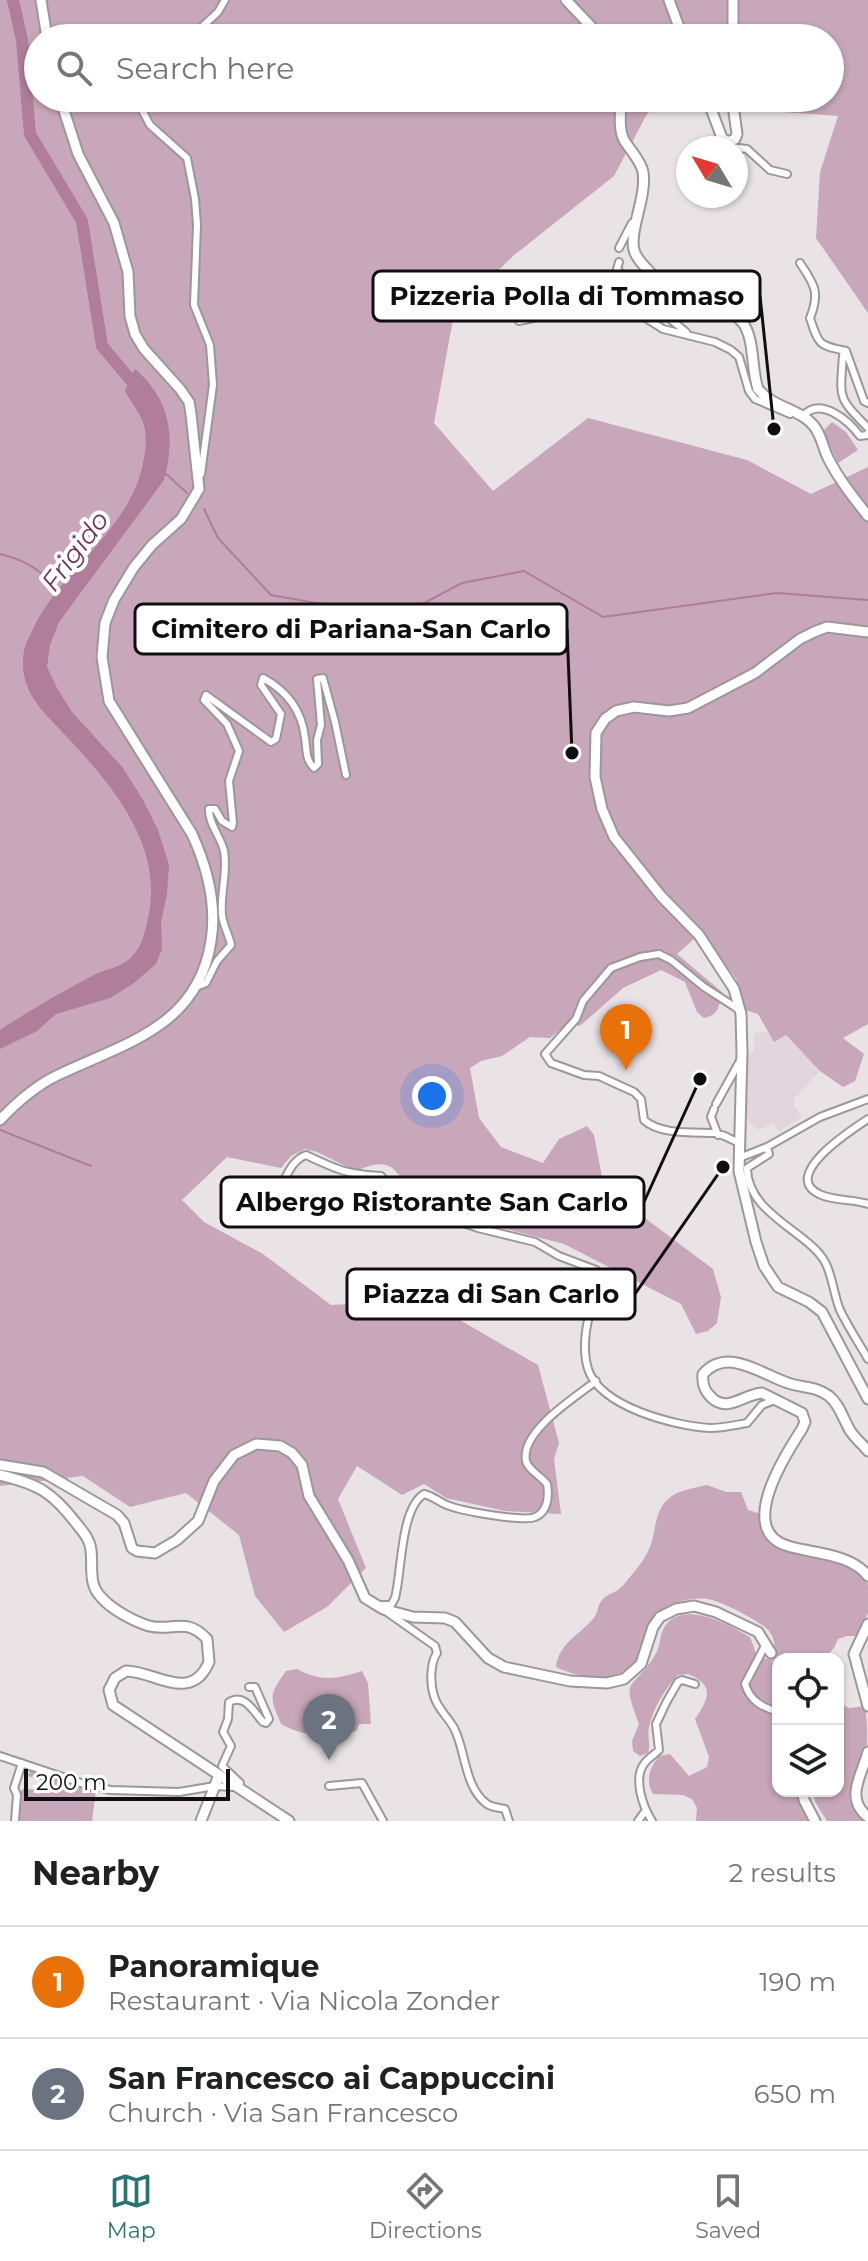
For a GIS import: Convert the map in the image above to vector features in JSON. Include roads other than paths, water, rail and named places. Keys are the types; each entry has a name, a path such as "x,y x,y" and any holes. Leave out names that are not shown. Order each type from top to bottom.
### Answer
{"street":[{"path":"41,0 45,24"},
{"path":"205,24 225,0"},
{"path":"566,0 589,24"},
{"path":"669,0 678,24"},
{"path":"733,0 733,24"},
{"path":"64,112 78,154 114,223 128,272 130,316 135,334 189,402 199,489"},
{"path":"0,1120 21,1100 56,1076 120,1050 172,1017 196,987 209,956 212,898 206,871 192,834 109,701 102,657 105,623 114,600 152,545 189,510 199,489 213,385 210,345 194,305 197,225 187,158 150,125 143,112"},
{"path":"621,112 622,137 643,169 641,210 634,251 645,268 665,287 736,317 747,332 758,389 780,407 806,418 821,438 826,455 841,482 868,516"},
{"path":"712,112 721,136"},
{"path":"734,112 736,136"},
{"path":"748,150 770,170 787,174"},
{"path":"619,248 641,210"},
{"path":"619,262 617,269 633,288 689,334"},
{"path":"800,263 817,293 810,318 820,342 830,350 846,351"},
{"path":"519,321 551,313 562,298 564,281"},
{"path":"563,289 603,291 663,329 715,342 737,354 749,391 755,399 806,418"},
{"path":"806,418 808,410 822,408 834,413 860,436 868,430 844,401 840,390 846,351"},
{"path":"846,351 860,393 868,403"},
{"path":"868,632 827,627 814,632 755,673 688,708 669,711 634,707 616,711 605,719 596,733 595,777 602,809 614,837 661,896 699,935 730,980 740,1010 741,1184 764,1266 778,1287 822,1312 868,1399"},
{"path":"196,987 206,983 217,961 231,945 222,919 226,864 224,850 209,816 209,809 215,809 222,821 232,827 229,781 239,751 227,724 204,700 206,695 271,742 276,739 281,714 261,685 263,678 269,681 292,700 298,711 308,762 314,768 318,764 317,740 321,725 317,679 323,678 346,775"},
{"path":"739,1143 718,1134 651,1125 644,1120 641,1099 634,1092 599,1076 584,1075 551,1063 545,1054 576,1019 583,1001 611,968 640,957 659,954 671,960 704,987 740,1010"},
{"path":"718,1134 711,1117 742,1057"},
{"path":"739,1158 767,1147 820,1117 868,1099"},
{"path":"868,1119 813,1162 808,1179 814,1191 822,1196 868,1204"},
{"path":"767,1147 769,1154 747,1168 751,1187 780,1223 827,1264 840,1310 868,1359"},
{"path":"236,1204 243,1200 267,1199 275,1193 293,1163 306,1155 357,1176 381,1176 393,1190 417,1207 478,1228 535,1242 559,1256 593,1267 598,1278 585,1336 587,1366 596,1381 619,1404 675,1423 714,1428 747,1423 762,1405 777,1399"},
{"path":"868,1451 851,1431 837,1405 818,1389 790,1384 751,1366 728,1362 717,1364 703,1374 706,1392 720,1404 736,1402 756,1393 777,1399 802,1413 805,1422 766,1497 763,1513 769,1528 779,1543 851,1563 868,1576"},
{"path":"357,1581 379,1605 391,1605 399,1585 405,1535 412,1512 424,1494 470,1511 537,1517 544,1510 549,1496 547,1484 528,1466 525,1458 528,1443 551,1416 596,1381"},
{"path":"0,1465 55,1477 117,1515 124,1523 132,1548 155,1553 177,1540 198,1521 214,1481 234,1455 256,1444 280,1446 292,1453 302,1465 309,1496 348,1560 365,1598 435,1646 437,1653 433,1658 432,1670 434,1697 455,1730 467,1769 479,1794 488,1805 505,1809 509,1821"},
{"path":"0,1475 37,1485 58,1500 88,1539 91,1579 99,1596 112,1607 148,1626 187,1625 207,1639 209,1662 197,1677 172,1684 126,1671 115,1678 107,1691 113,1705 289,1821"},
{"path":"383,1609 413,1617 445,1618 455,1622 488,1658 504,1667 570,1681 607,1683 624,1679 641,1664 653,1627 660,1617 676,1609 694,1606 716,1612 758,1632 768,1648 745,1684 748,1694 756,1702 772,1709"},
{"path":"868,1624 854,1654 868,1706"},
{"path":"652,1821 646,1810 640,1772 645,1762 659,1750 656,1729 661,1712 678,1682 682,1680 695,1684"},
{"path":"238,1788 240,1783 222,1768 231,1746 223,1732 229,1702 243,1700 263,1722 269,1719 255,1687 249,1687"},
{"path":"868,1752 855,1789 860,1810 868,1817"},
{"path":"0,1756 111,1790 179,1792 215,1786 238,1788"},
{"path":"15,1821 17,1795 14,1788 22,1763"},
{"path":"201,1821 219,1775"},
{"path":"329,1786 362,1783 383,1821"},
{"path":"804,1797 815,1821"},
{"path":"638,1821 646,1810"}],"waterway":[{"name":"Frigido","path":"13,0 24,64"},
{"name":"Frigido","path":"28,112 30,134 82,221 102,346 139,390"},
{"path":"164,472 187,493"},
{"path":"204,509 218,538 271,595 333,606 409,611 462,583 524,571 603,617 777,593 868,600"},
{"path":"0,554 33,567 46,578 56,593"},
{"path":"0,1130 91,1166"}],"place":[{"name":"Pizzeria Polla di Tommaso","path":"774,429"},
{"name":"Cimitero di Pariana-San Carlo","path":"572,753"},
{"name":"Panoramique","path":"626,1070"},
{"name":"Albergo Ristorante San Carlo","path":"700,1079"},
{"name":"Piazza di San Carlo","path":"723,1167"},
{"name":"San Francesco ai Cappuccini","path":"329,1760"}]}
